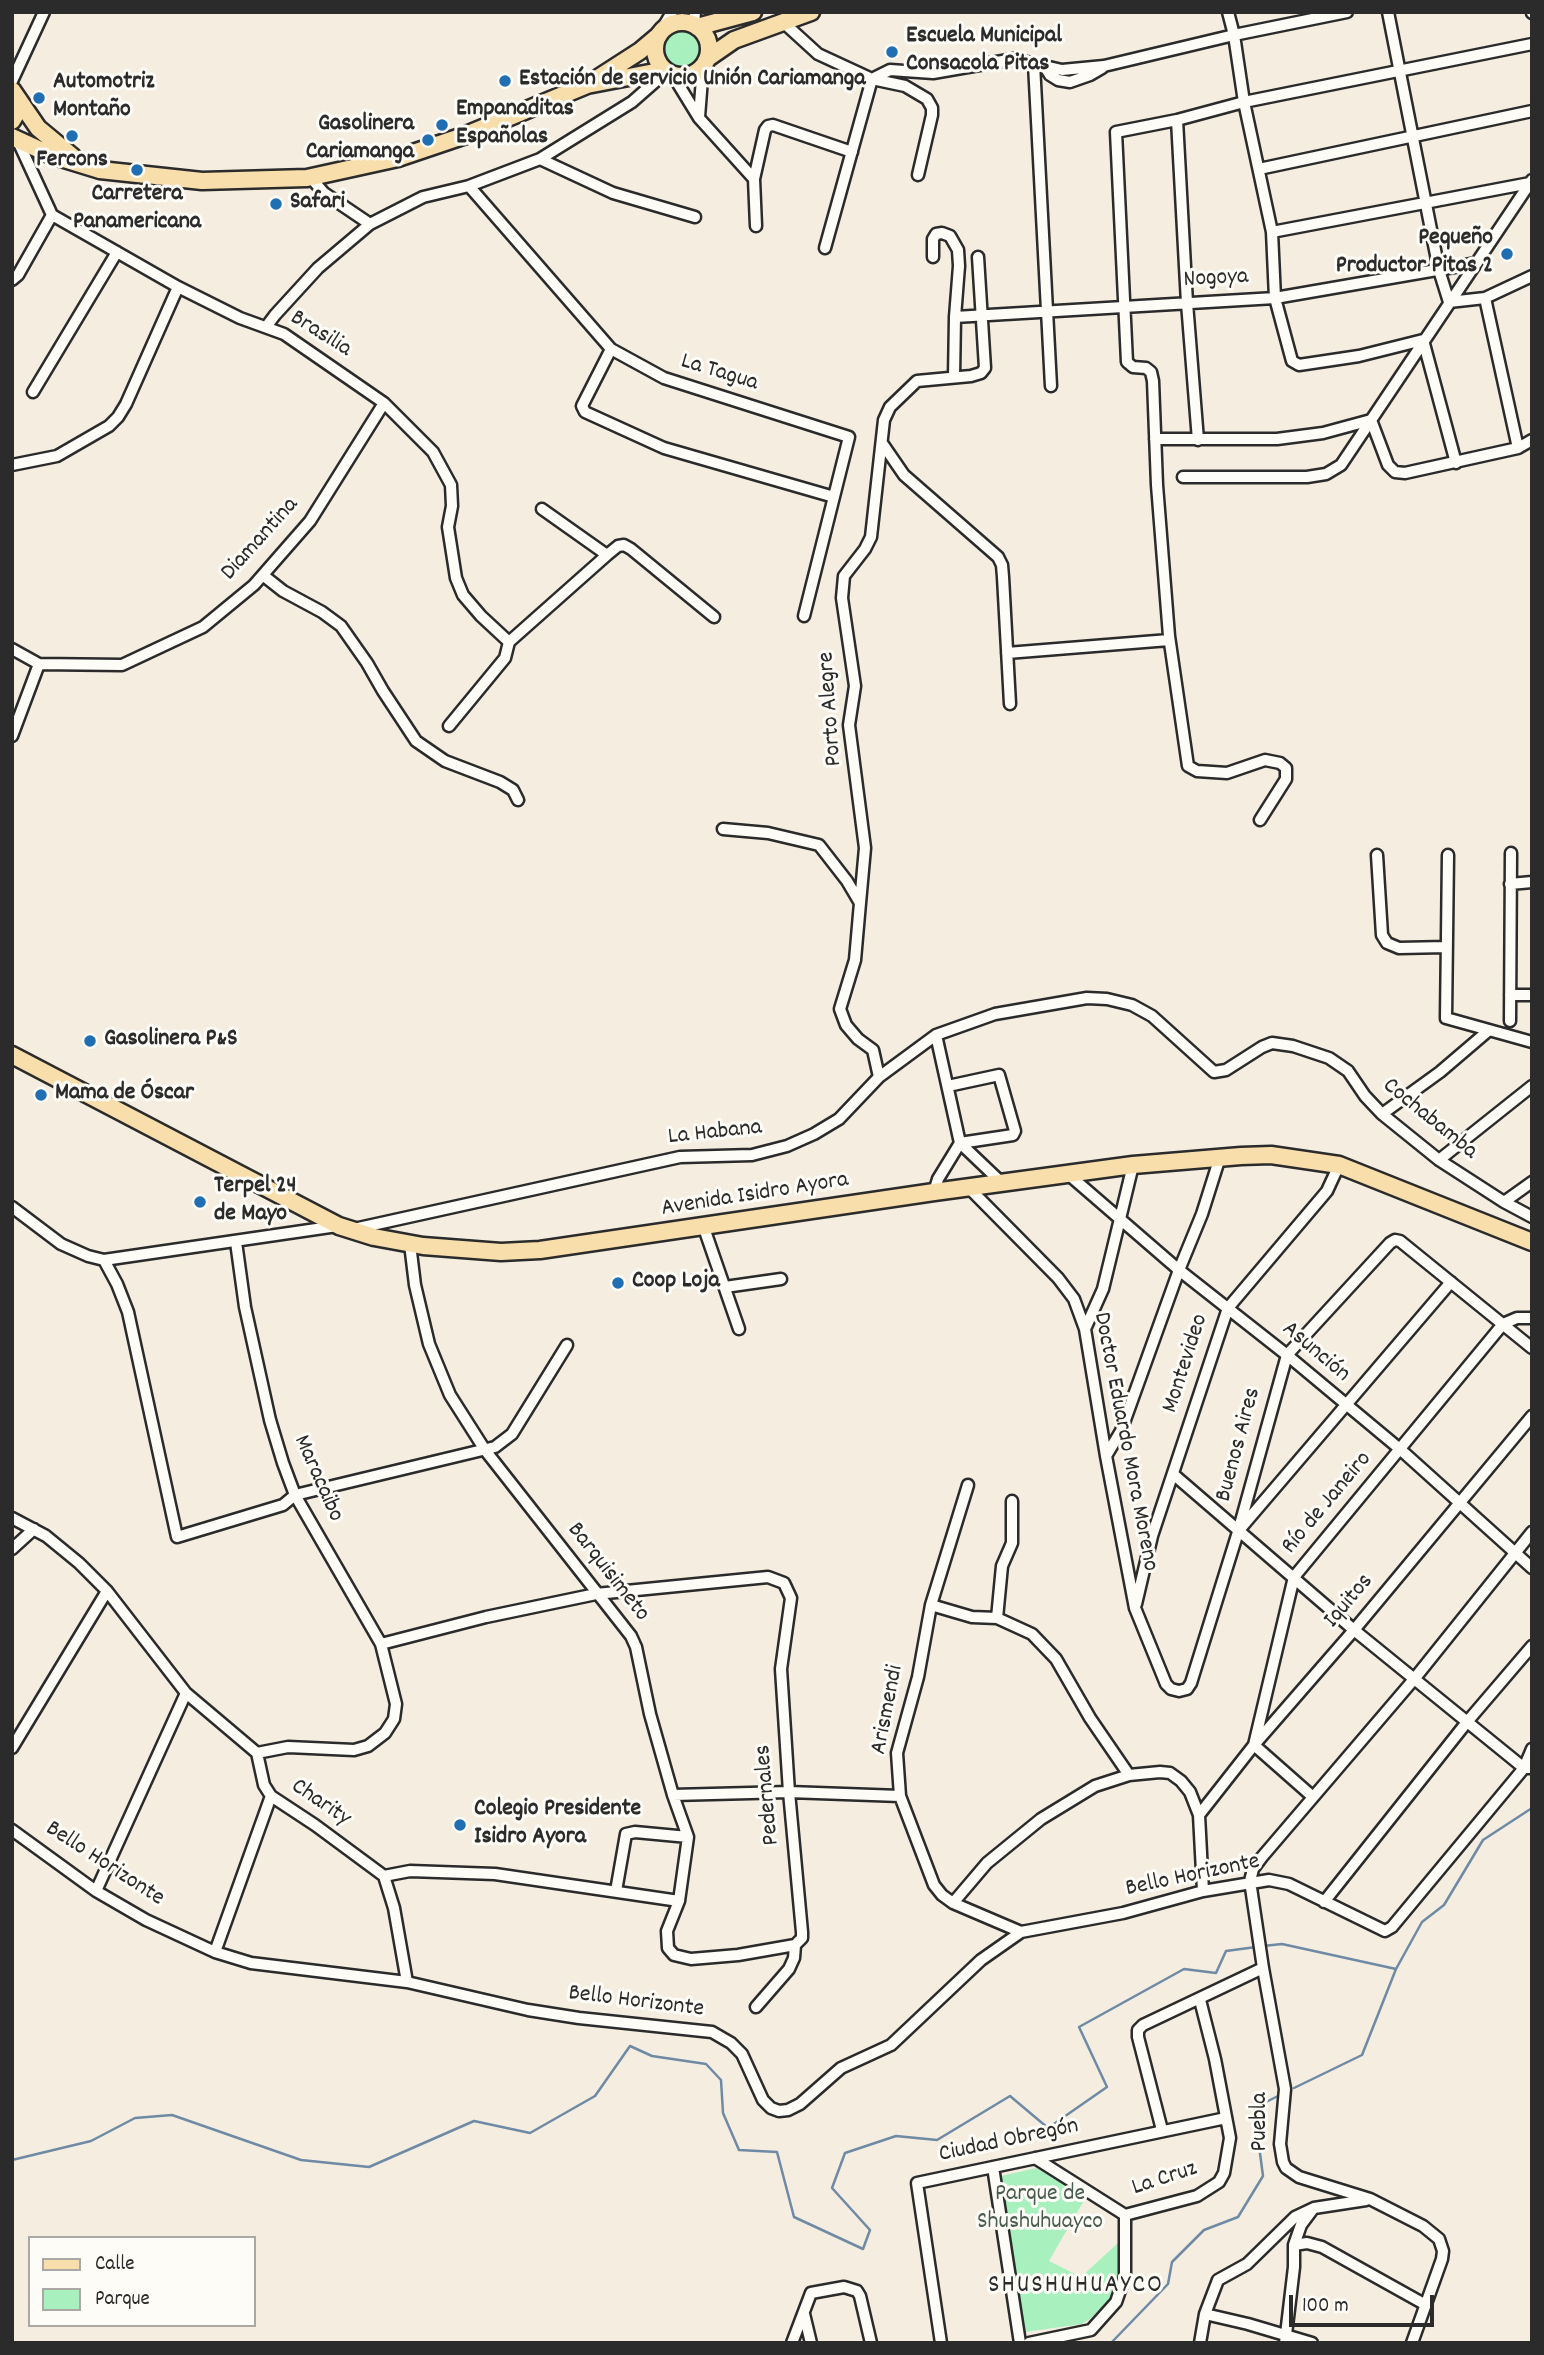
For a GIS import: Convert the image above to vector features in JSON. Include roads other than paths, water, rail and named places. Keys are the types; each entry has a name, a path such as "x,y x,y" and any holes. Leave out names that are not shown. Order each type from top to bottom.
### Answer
{"main road":[{"path":"14,138 51,155 100,170 202,181 311,178 398,158 466,135 587,85 640,51 664,28 676,23 753,12"},
{"path":"587,85 668,72 692,74 734,40 811,12"},
{"path":"695,21 708,39 705,62"},
{"path":"659,35 655,54 668,72"},
{"path":"15,95 38,128 80,162"},
{"path":"12,121 19,109 15,95"},
{"name":"Avenida Isidro Ayora","path":"12,1055 345,1228 411,1244 468,1251 540,1250 1068,1174 1220,1157 1271,1155 1339,1164 1532,1242"}],"street":[{"path":"12,81 44,12"},
{"path":"659,35 672,12"},
{"path":"1228,12 1272,232 1275,298 1295,365 1359,355 1423,340"},
{"path":"872,79 890,71 933,73 1005,59 1062,70 1104,66 1347,12"},
{"path":"1388,12 1439,270 1449,302"},
{"path":"784,23 818,54 872,79 905,86 921,94 931,104 932,115 918,174"},
{"path":"1260,820 1286,779 1286,768 1280,763 1265,760 1230,772 1190,769 1169,640 1151,372 1126,362 1116,132 1177,120 1244,102 1532,44"},
{"path":"699,118 705,62"},
{"path":"1034,64 1051,386"},
{"path":"267,327 318,268 370,223 423,197 469,186 540,159 632,102 668,72 699,118 754,179"},
{"path":"825,248 872,79"},
{"path":"1259,169 1532,111"},
{"path":"1177,120 1198,440"},
{"path":"756,226 754,179 768,126 773,125 852,152"},
{"path":"12,280 18,275 52,215 14,138"},
{"path":"540,159 613,193 695,217"},
{"path":"311,178 324,194 370,223"},
{"path":"1272,232 1531,181"},
{"path":"1183,477 1307,477 1326,474 1341,465 1531,181"},
{"name":"La Tagua","path":"469,186 611,349 664,379 849,437 804,616"},
{"name":"Brasilia","path":"52,215 178,287 240,318 284,334 384,402 433,453 451,485 452,506 448,527 456,578 463,595 509,642"},
{"path":"933,257 933,239 936,234 950,236 958,250 960,266 955,317 954,377"},
{"path":"33,392 117,252"},
{"path":"978,257 981,315"},
{"name":"Nogoya","path":"955,317 1275,298 1478,263"},
{"path":"1449,302 1485,298 1532,276"},
{"path":"12,466 57,456 118,418 178,287"},
{"path":"1485,298 1518,448"},
{"name":"Porto Alegre","path":"860,903 865,848 849,725 855,687 842,598 844,576 871,537 884,420 890,407 917,381 981,373 985,368 981,315"},
{"path":"1423,340 1456,463"},
{"path":"611,349 582,406 584,412 664,448 834,498"},
{"name":"Diamantina","path":"39,664 122,665 203,627 264,576 310,521 384,402"},
{"path":"1155,439 1277,439 1324,433 1371,420"},
{"path":"1371,420 1388,465 1395,472 1405,473 1456,463 1518,448 1532,440"},
{"path":"882,440 904,475 998,557 1002,565 1010,704"},
{"path":"542,509 607,555"},
{"path":"449,726 505,658 509,642 618,546 631,548 713,617"},
{"path":"264,576 283,591 322,612 341,626 416,741 445,761 500,782 513,790 518,800"},
{"path":"1007,653 1169,640"},
{"path":"12,649 39,664 12,736"},
{"path":"723,829 768,833 818,845 847,881 860,903 855,960 840,1009 846,1025 858,1039 873,1049 879,1077"},
{"path":"1510,1021 1511,853"},
{"path":"1377,855 1382,935 1387,943 1399,948 1446,947"},
{"path":"1448,855 1446,1018 1532,1042"},
{"path":"1510,884 1532,882"},
{"path":"1510,995 1532,995"},
{"name":"Cochabamba","path":"1047,1003 1087,998 1132,1005 1152,1016 1214,1072 1226,1070 1272,1043 1293,1045 1339,1063 1382,1114 1439,1160 1532,1217"},
{"name":"La Habana","path":"12,1207 61,1244 104,1260 345,1228 680,1157 752,1155 787,1146 839,1119 879,1077 936,1035 995,1014 1047,1003"},
{"path":"1382,1114 1440,1072 1488,1031"},
{"path":"936,1035 960,1143 1002,1183"},
{"path":"934,1192 938,1179 960,1143 1013,1135 1015,1131 999,1075 947,1086"},
{"path":"1439,1160 1532,1086"},
{"path":"1106,1456 1121,1431 1202,1213 1220,1157"},
{"name":"Montevideo","path":"1135,1608 1152,1536 1228,1308 1326,1191 1339,1164"},
{"path":"1085,1329 1103,1289 1133,1166"},
{"name":"Asunción","path":"1068,1174 1179,1270 1401,1450 1532,1568"},
{"path":"1504,1202 1532,1182"},
{"name":"Doctor Eduardo Mora Moreno","path":"969,1188 1058,1278 1074,1299 1085,1329 1135,1608 1166,1684 1179,1691"},
{"path":"704,1228 739,1329"},
{"name":"Buenos Aires","path":"1179,1691 1186,1689 1191,1683 1238,1532 1287,1355 1395,1240 1400,1241 1451,1282"},
{"name":"Maracaibo","path":"236,1242 245,1307 270,1420 283,1463 295,1495 381,1644 396,1704 394,1719 386,1733 368,1746 354,1750 288,1747 257,1753"},
{"name":"Barquisimeto","path":"411,1244 415,1285 433,1358 450,1395 485,1450 631,1636 636,1647 650,1714 688,1837 680,1901 667,1931 668,1948 683,1959 738,1955 795,1945"},
{"path":"104,1260 128,1312 177,1537 283,1505 295,1495 495,1447 512,1434 567,1345"},
{"path":"725,1287 781,1279"},
{"path":"1238,1532 1451,1282 1532,1348"},
{"path":"1503,1324 1517,1318 1532,1318"},
{"name":"Río de Janeiro","path":"1254,1745 1294,1577 1503,1324"},
{"name":"Iquitos","path":"1199,1815 1254,1745 1354,1630 1532,1416"},
{"path":"1173,1474 1354,1630 1528,1768 1532,1749"},
{"name":"Arismendi","path":"968,1485 931,1605 918,1677 897,1753 900,1796 934,1885 953,1903 1021,1933"},
{"path":"997,1618 1002,1566 1012,1543 1012,1502"},
{"path":"12,1518 34,1529 79,1563 107,1591 186,1693 257,1753"},
{"path":"12,1549 34,1529"},
{"path":"1250,1881 1253,1869 1262,1857 1415,1678 1532,1532"},
{"name":"Pedernales","path":"596,1594 768,1577 784,1583 791,1598 781,1669 802,1932 800,1942 795,1945 794,1958 789,1969 756,2007"},
{"path":"12,1748 16,1731 107,1591"},
{"path":"381,1644 486,1617 596,1594"},
{"path":"931,1605 972,1617 997,1618 1032,1634 1056,1659 1090,1718 1129,1774"},
{"path":"1324,1902 1467,1722 1532,1646"},
{"path":"96,1891 186,1693"},
{"path":"1254,1745 1313,1797"},
{"name":"Charity","path":"257,1753 264,1784 271,1796 384,1876"},
{"name":"Bello Horizonte","path":"12,1830 96,1891 146,1920 215,1952 263,1966 407,1982 528,2010 579,2018 712,2032 732,2043 742,2053 763,2100 771,2108 788,2110 800,2104 841,2068 891,2045 981,1960 1021,1933 1133,1911 1203,1891 1250,1881 1269,1880 1289,1884 1385,1931 1392,1927 1528,1768"},
{"path":"953,1903 986,1863 1041,1819 1095,1786 1129,1774 1170,1773 1190,1792 1199,1815 1203,1891"},
{"path":"673,1795 789,1792 900,1796"},
{"path":"215,1952 271,1796"},
{"path":"616,1891 626,1834 635,1832 688,1837"},
{"path":"407,1982 394,1908 384,1876 410,1871 495,1874 680,1901"},
{"name":"Puebla","path":"1250,1881 1284,2088 1280,2144 1283,2162 1286,2168 1299,2177 1370,2199 1423,2226 1439,2239 1443,2251 1442,2259 1412,2343"},
{"path":"1162,2130 1138,2037 1143,2025 1263,1968"},
{"name":"La Cruz","path":"1029,2343 1091,2330 1116,2302 1125,2276 1125,2215 1197,2196 1219,2182 1228,2155 1230,2138 1200,2000"},
{"name":"Ciudad Obregón","path":"942,2343 917,2183 1226,2118"},
{"path":"1035,2158 1125,2215"},
{"path":"993,2167 1020,2343"},
{"path":"1200,2343 1205,2314 1219,2280 1252,2261 1289,2221 1314,2208 1370,2199"},
{"path":"1285,2339 1294,2245 1301,2225 1314,2208"},
{"path":"1294,2245 1307,2243 1322,2247 1426,2305"},
{"path":"792,2343 811,2293 844,2287 857,2291 860,2296 871,2343"},
{"path":"804,2313 811,2343"},
{"path":"1205,2314 1285,2339 1312,2343"}],"waterway":[{"path":"1294,2088 1362,2055 1396,1969 1422,1922 1444,1905 1483,1840 1532,1808"},
{"path":"1263,1946 1282,1944 1396,1969"},
{"path":"12,2160 91,2141 135,2118 172,2115 301,2160 369,2167 474,2121 530,2133 595,2096 630,2046 652,2056 706,2064 721,2080 723,2113 739,2150 777,2152 794,2217 863,2249 870,2230 832,2188 845,2153 896,2136 937,2140 1010,2096 1048,2128 1107,2087 1079,2027 1184,1969 1216,1973 1226,1951 1256,1947"},
{"path":"1111,2343 1168,2284 1172,2262 1204,2230 1238,2217 1263,2176 1254,2108 1278,2096"}],"place":[{"name":"Escuela Municipal Consacola Pitas","path":"892,52"},
{"name":"Estación de servicio Unión Cariamanga","path":"505,81"},
{"name":"Automotriz Montaño","path":"39,98"},
{"name":"Empanaditas Españolas","path":"442,125"},
{"name":"Fercons","path":"72,136"},
{"name":"Gasolinera Cariamanga","path":"428,140"},
{"name":"Carretera Panamericana","path":"137,170"},
{"name":"Safari","path":"276,204"},
{"name":"Pequeño Productor Pitas 2","path":"1507,254"},
{"name":"Gasolinera P&S","path":"90,1041"},
{"name":"Mama de Óscar","path":"41,1095"},
{"name":"Terpel 24 de Mayo","path":"200,1202"},
{"name":"Coop Loja","path":"618,1283"},
{"name":"Colegio Presidente Isidro Ayora","path":"460,1825"}],"district":[{"name":"SHUSHUHUAYCO","path":"1076,2287"}],"park label":[{"name":"Parque de Shushuhuayco","path":"1040,2210"}]}
